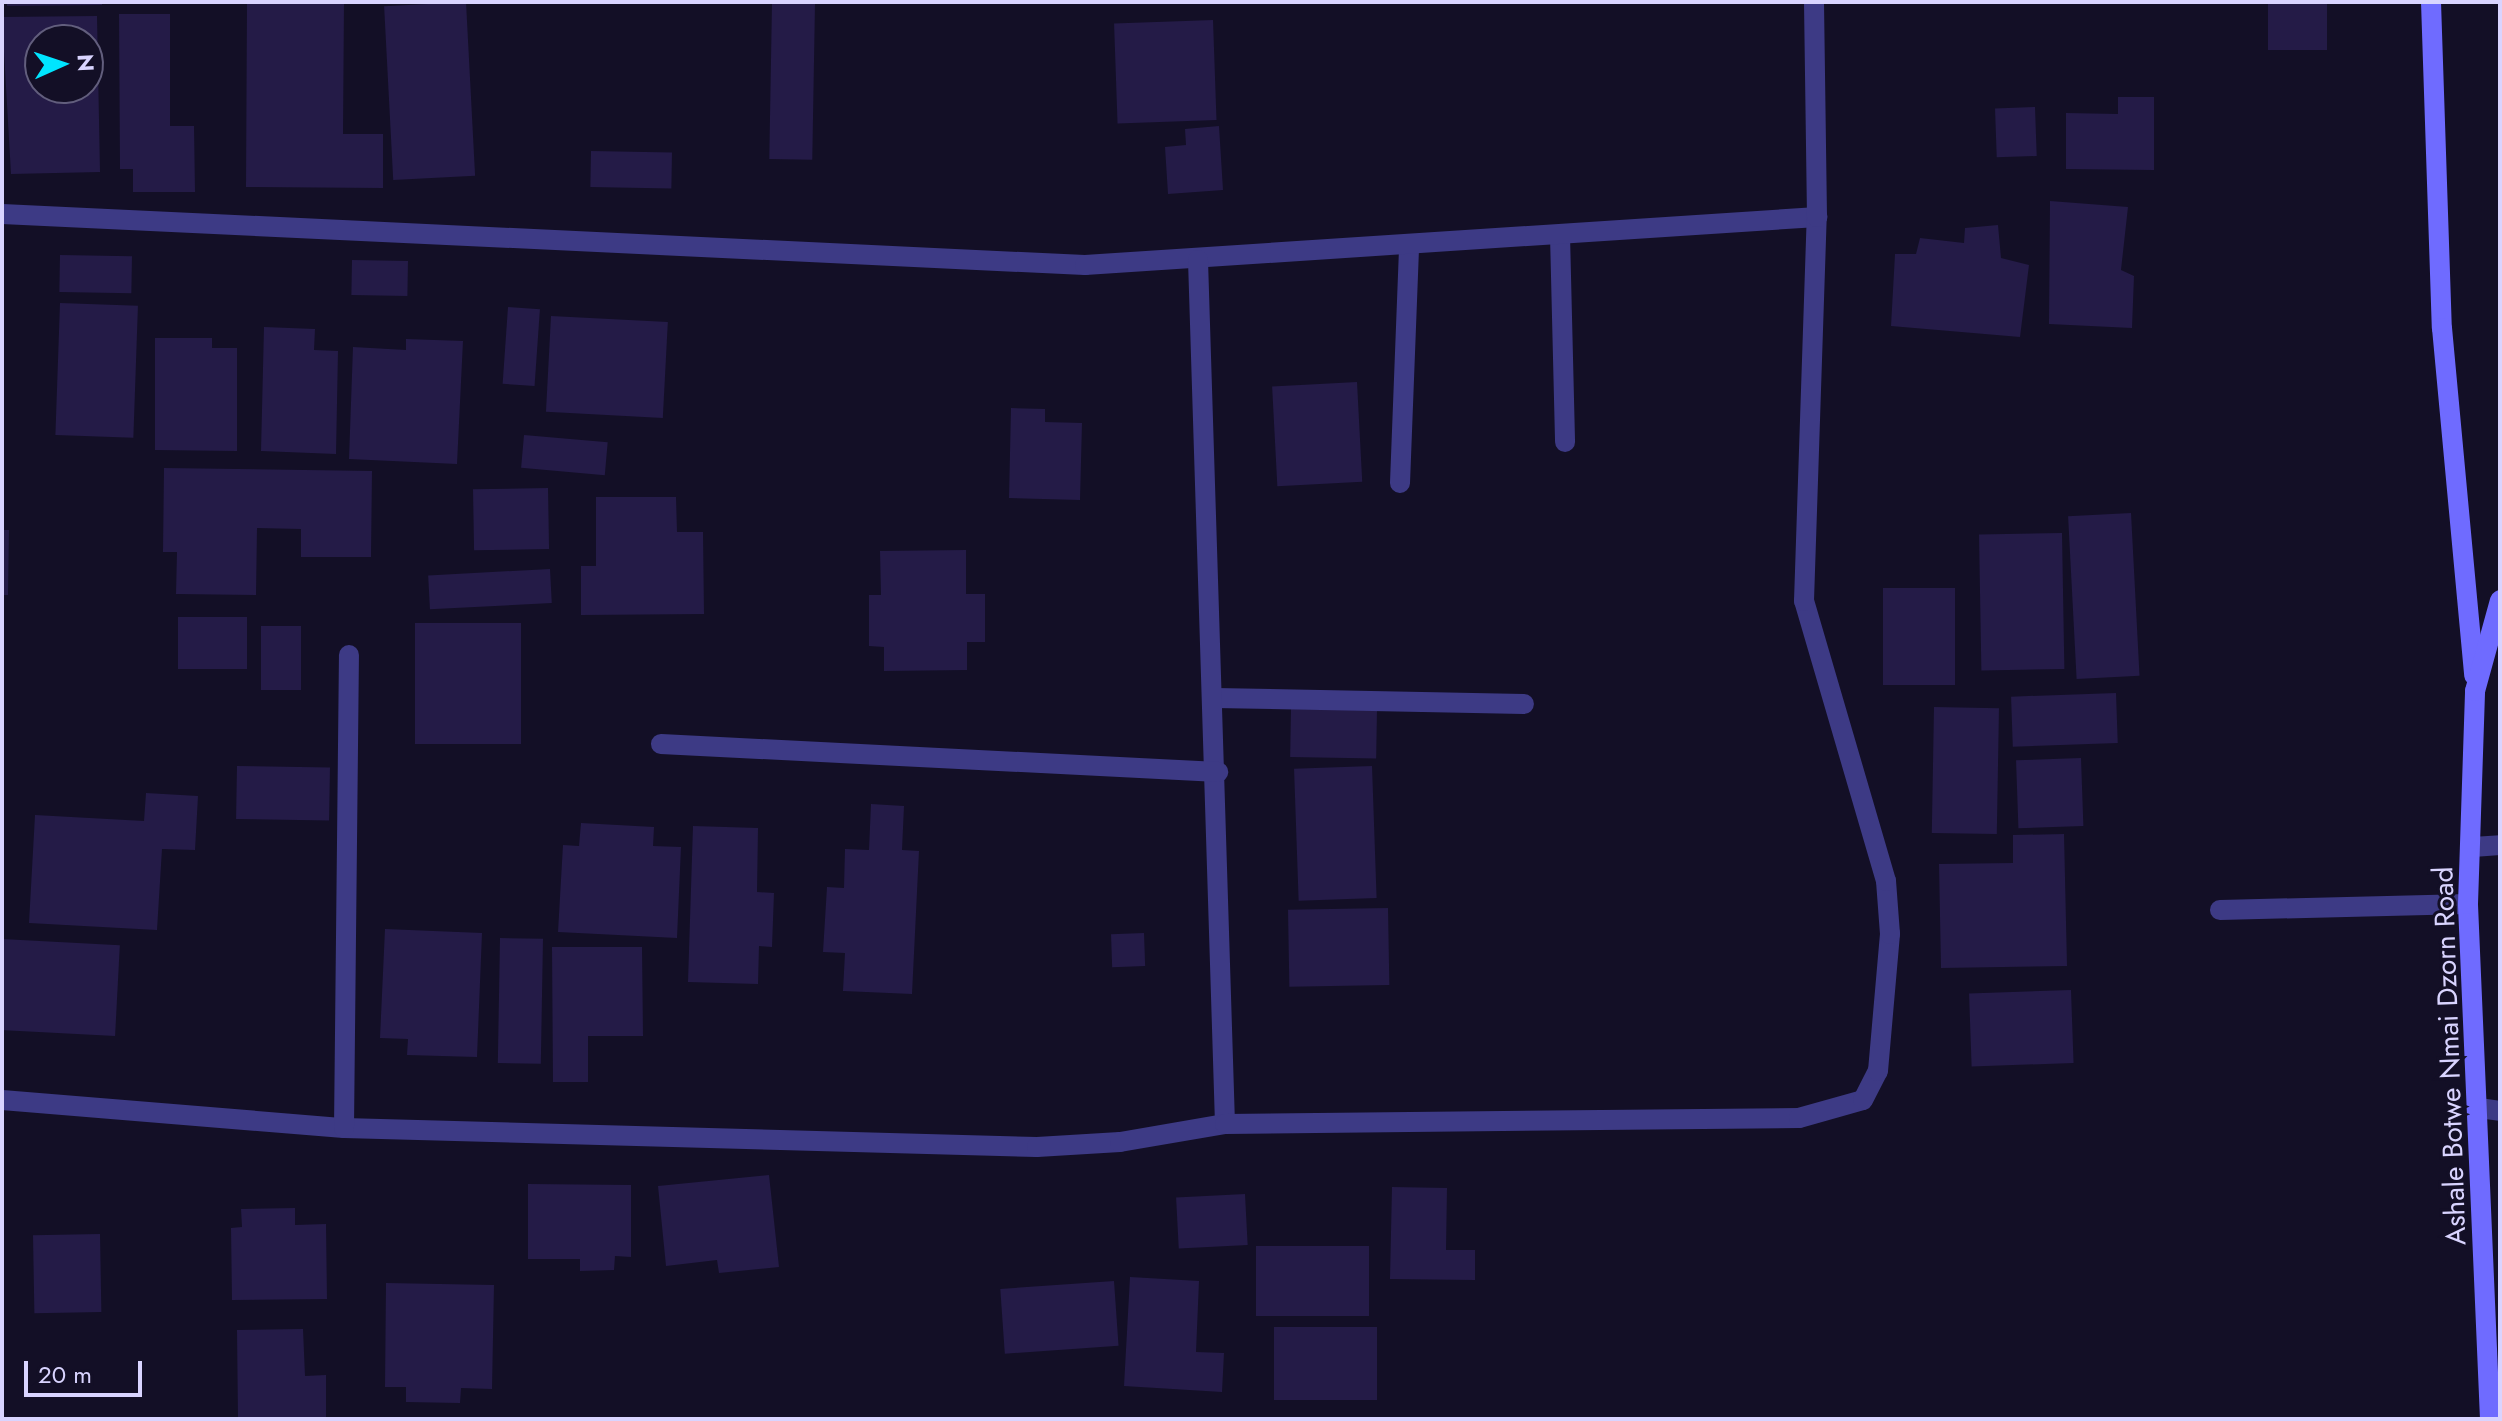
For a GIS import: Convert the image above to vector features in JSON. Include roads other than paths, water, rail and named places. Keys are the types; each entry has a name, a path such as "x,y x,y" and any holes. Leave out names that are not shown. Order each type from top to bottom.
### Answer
{"main road":[{"path":"2431,2 2442,328 2475,691"},
{"name":"Ashale Botwe Nmai Dzorn Road","path":"2490,1419 2493,1312 2490,1110 2468,904 2473,847 2475,691 2500,600"}],"street":[{"path":"2,1100 344,1128 1037,1147 1225,1124 1799,1118 1863,1100 1878,1071 1890,934 1876,839 1804,601 1817,217 1814,2"},
{"path":"2,214 1085,265 1198,260 1817,217"},
{"path":"1560,235 1565,442"},
{"path":"1400,483 1409,246"},
{"path":"1198,260 1218,772 1225,1124"},
{"path":"344,1128 349,655"},
{"path":"1215,698 1524,704"},
{"path":"661,744 1218,772"},
{"path":"2473,847 2500,845"},
{"path":"2220,910 2468,904"}]}
